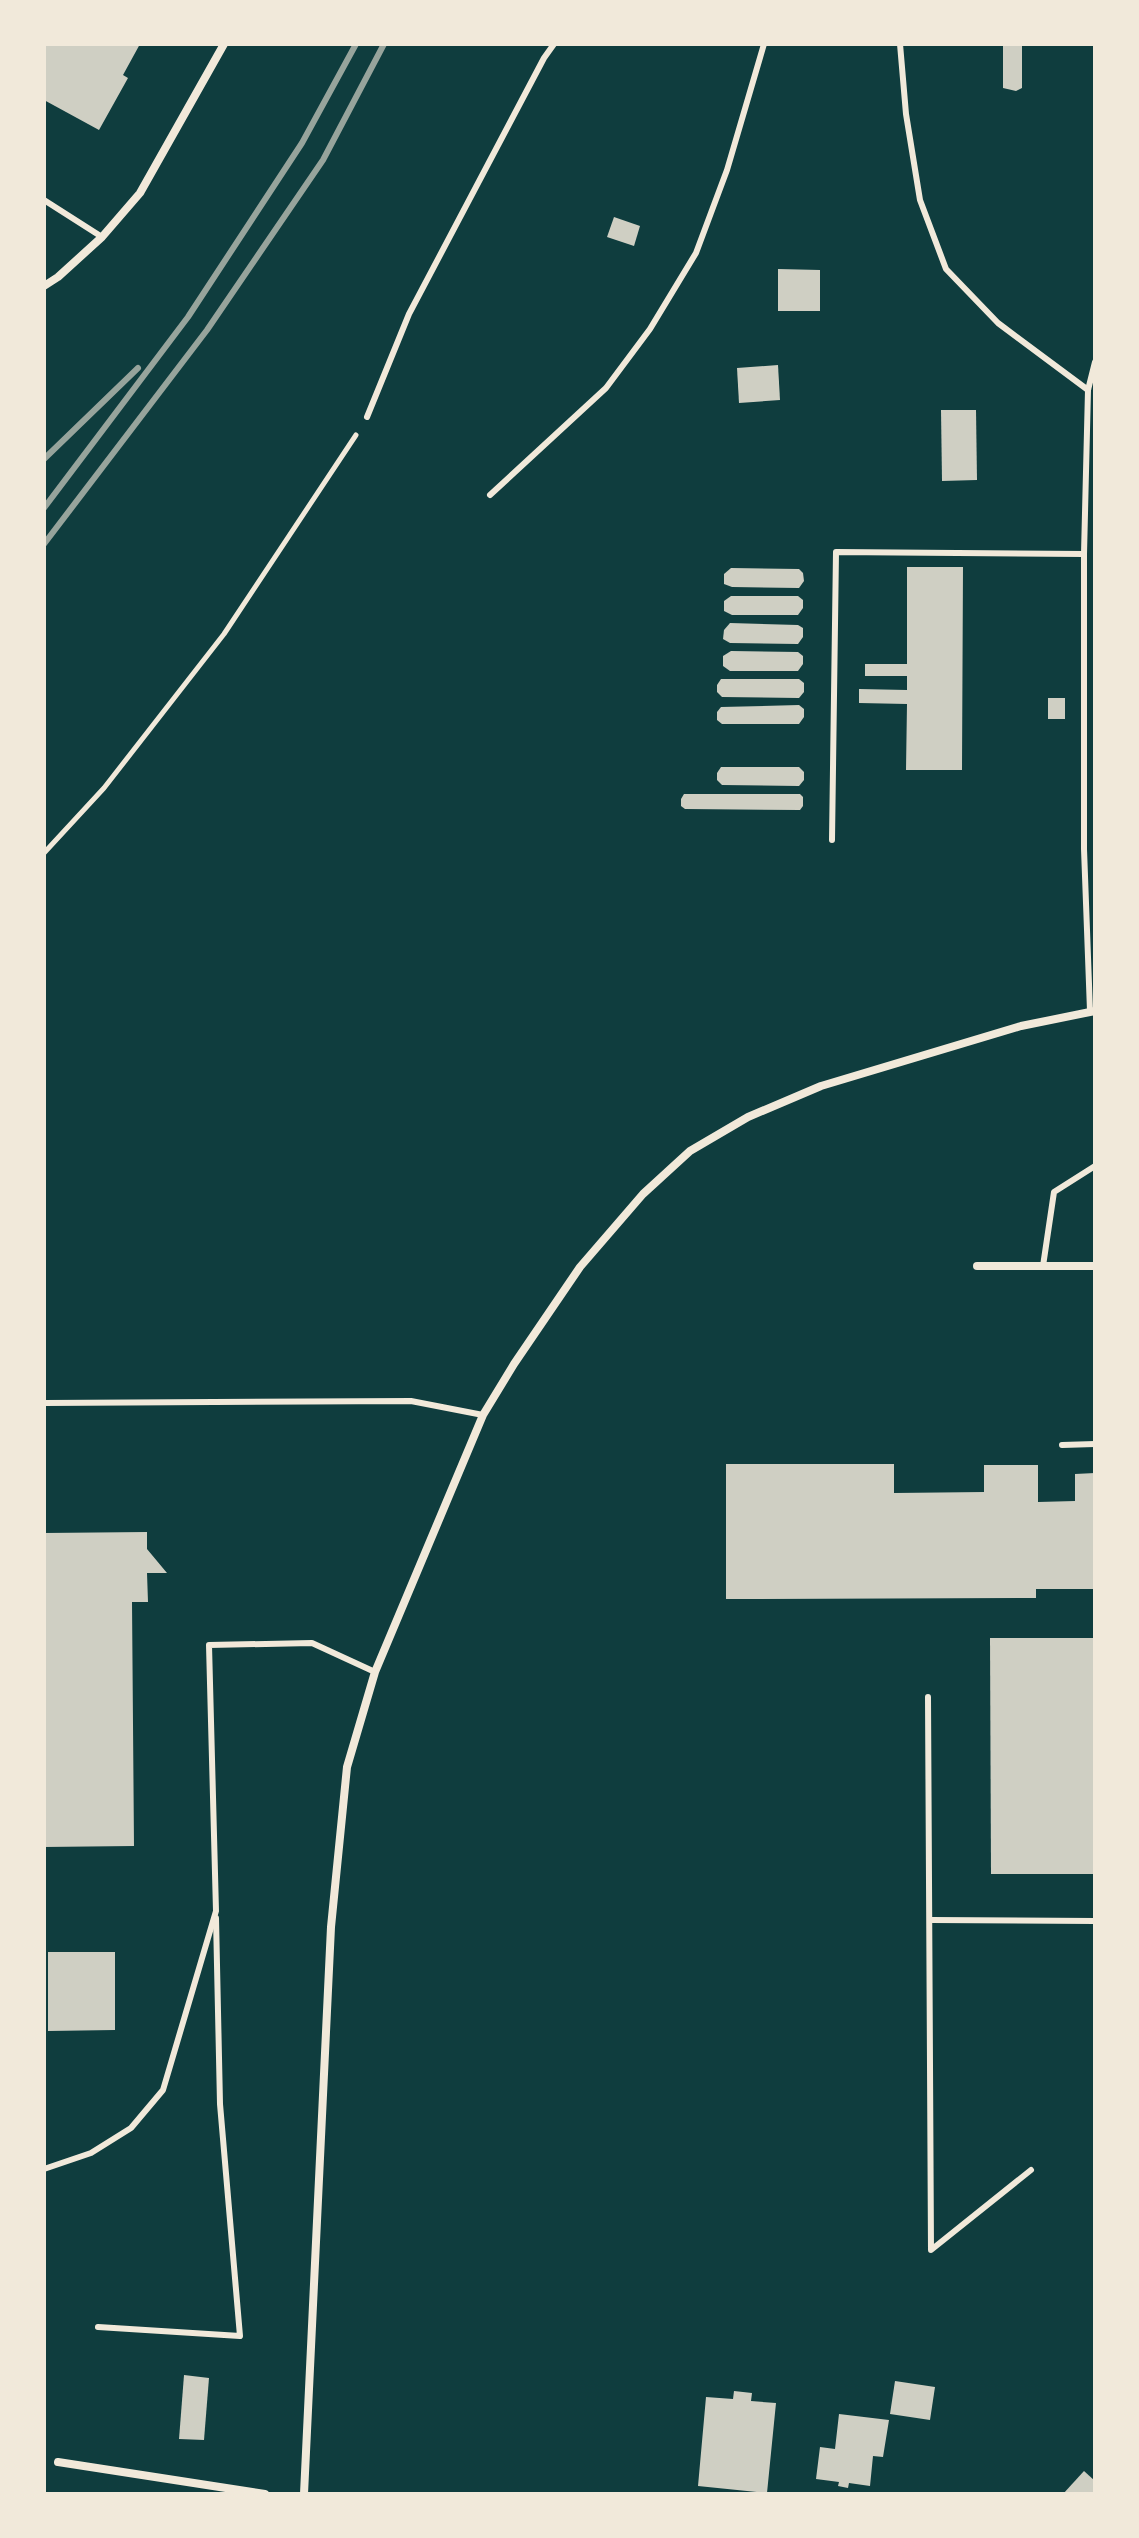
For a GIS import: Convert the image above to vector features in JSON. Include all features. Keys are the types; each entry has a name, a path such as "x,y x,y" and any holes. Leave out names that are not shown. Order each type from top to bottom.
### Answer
{"street":[{"path":"44,286 102,237 140,193 224,44"},
{"path":"304,2494 331,1927 347,1767 375,1672 483,1415 580,1267 643,1194 690,1151 748,1117 821,1086 1008,1030 1092,1011"},
{"path":"977,1266 1095,1266"},
{"path":"58,2462 265,2494"}],"lane":[{"path":"367,417 409,314 554,44"},
{"path":"490,495 606,388 657,316 696,253 727,170 764,44"},
{"path":"900,44 906,114 920,200 946,269 998,323 1088,390"},
{"path":"44,200 102,237"},
{"path":"1092,1011 1084,849 1084,554 1088,390 1095,362"},
{"path":"832,840 836,552 1084,554"},
{"path":"1043,1266 1054,1192 1095,1166"},
{"path":"44,1403 411,1401 483,1415"},
{"path":"1062,1445 1095,1444"},
{"path":"98,2327 240,2336 220,2104 209,1645 312,1643 375,1672"},
{"path":"928,1697 931,2250 1031,2170"},
{"path":"44,2169 91,2153 131,2128 163,2090 216,1911"},
{"path":"931,1920 1095,1921"}],"path":[{"path":"44,853 104,788 224,634 367,417"}],"building":[{"path":"44,44 140,44 123,75 128,78 99,130 44,100"},
{"path":"1003,44 1022,44 1022,88 1016,91 1003,88"},
{"path":"614,217 640,226 634,246 607,237"},
{"path":"778,269 820,270 820,311 778,311"},
{"path":"778,365 780,400 739,403 737,368"},
{"path":"941,410 976,410 977,480 942,481"},
{"path":"907,567 963,567 962,770 906,770 907,704 859,703 859,689 907,690 907,676 865,676 865,664 907,664"},
{"path":"731,568 799,569 804,581 799,588 732,587 724,584 724,574"},
{"path":"731,596 798,596 803,600 803,608 798,615 732,615 724,611 724,601"},
{"path":"730,623 798,625 803,628 803,637 798,644 730,643 723,639 724,630"},
{"path":"731,651 798,652 803,656 803,664 798,671 730,671 723,666 723,656"},
{"path":"721,679 799,679 804,683 804,692 799,698 722,697 717,692"},
{"path":"1048,698 1065,698 1065,719 1048,719"},
{"path":"799,705 804,709 804,717 799,724 722,724 717,720 721,707"},
{"path":"721,767 799,767 804,772 804,780 799,786 722,785 717,780"},
{"path":"684,794 800,794 803,806 800,810 685,809 681,806"},
{"path":"726,1464 894,1464 894,1493 984,1492 984,1465 1038,1465 1038,1502 1075,1501 1075,1474 1095,1473 1095,1589 1036,1589 1036,1598 726,1599"},
{"path":"147,1532 147,1549 167,1573 147,1573 148,1602 132,1602 134,1846 44,1847 44,1533"},
{"path":"990,1638 1095,1638 1095,1874 991,1874"},
{"path":"48,1952 115,1952 115,2030 48,2031"},
{"path":"184,2375 209,2378 204,2440 179,2439"},
{"path":"895,2381 935,2387 930,2420 890,2414"},
{"path":"734,2391 752,2393 751,2401 776,2403 767,2493 698,2486 706,2397 733,2399"},
{"path":"839,2414 889,2420 883,2457 873,2456 870,2486 849,2483 848,2488 838,2486 839,2482 816,2479 820,2447 835,2449"},
{"path":"1084,2471 1095,2481 1095,2494 1063,2494"}],"railway":[{"path":"44,508 188,317 302,143 356,44"},
{"path":"44,544 207,330 323,160 384,44"},
{"path":"44,459 138,368"}]}
